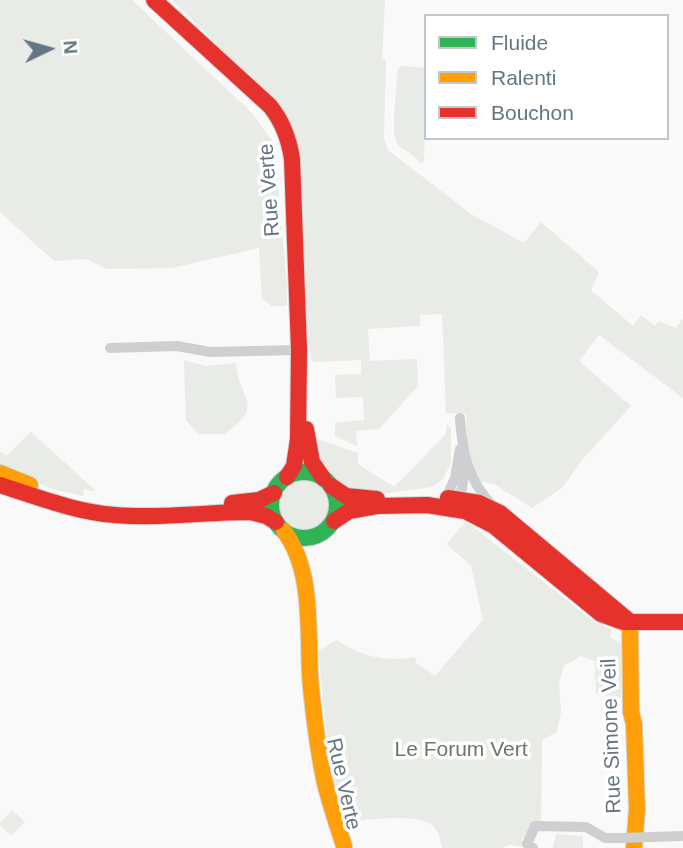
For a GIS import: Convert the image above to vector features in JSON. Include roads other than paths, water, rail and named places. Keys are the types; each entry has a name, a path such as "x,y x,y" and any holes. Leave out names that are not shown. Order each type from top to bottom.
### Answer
{"main road":[{"name":"Rue Verte","path":"154,0 270,106 286,130 292,159 299,350 298,447 294,466 287,477"},
{"name":"Rue Verte","path":"299,350 308,446 312,462 327,482"},
{"path":"0,473 70,498 126,507 259,500 274,493 287,477 305,472 327,482 343,496 358,499 483,504 495,510 630,623"},
{"path":"327,482 337,501 334,521"},
{"path":"0,485 103,514 140,516 250,512 266,516 303,538 319,535 344,513 367,508 449,501 485,520 594,610 630,623 683,622"},
{"path":"274,493 271,508 280,526"},
{"name":"Rue Verte","path":"280,526 299,555 306,600 311,687 325,787 340,847"},
{"name":"Rue Verte","path":"306,600 309,554 319,535"},
{"name":"Rue Simone Veil","path":"627,843 637,803 634,724 631,712 630,623"}],"street":[{"path":"110,348 177,346 210,352 299,350"},
{"path":"460,418 465,461 476,487 495,510"},
{"path":"449,501 461,439"},
{"path":"449,501 464,481 465,461"},
{"path":"530,846 535,826 586,827 605,838 627,843 651,837 683,836"}],"park label":[{"name":"Le Forum Vert","path":"461,750"}]}
